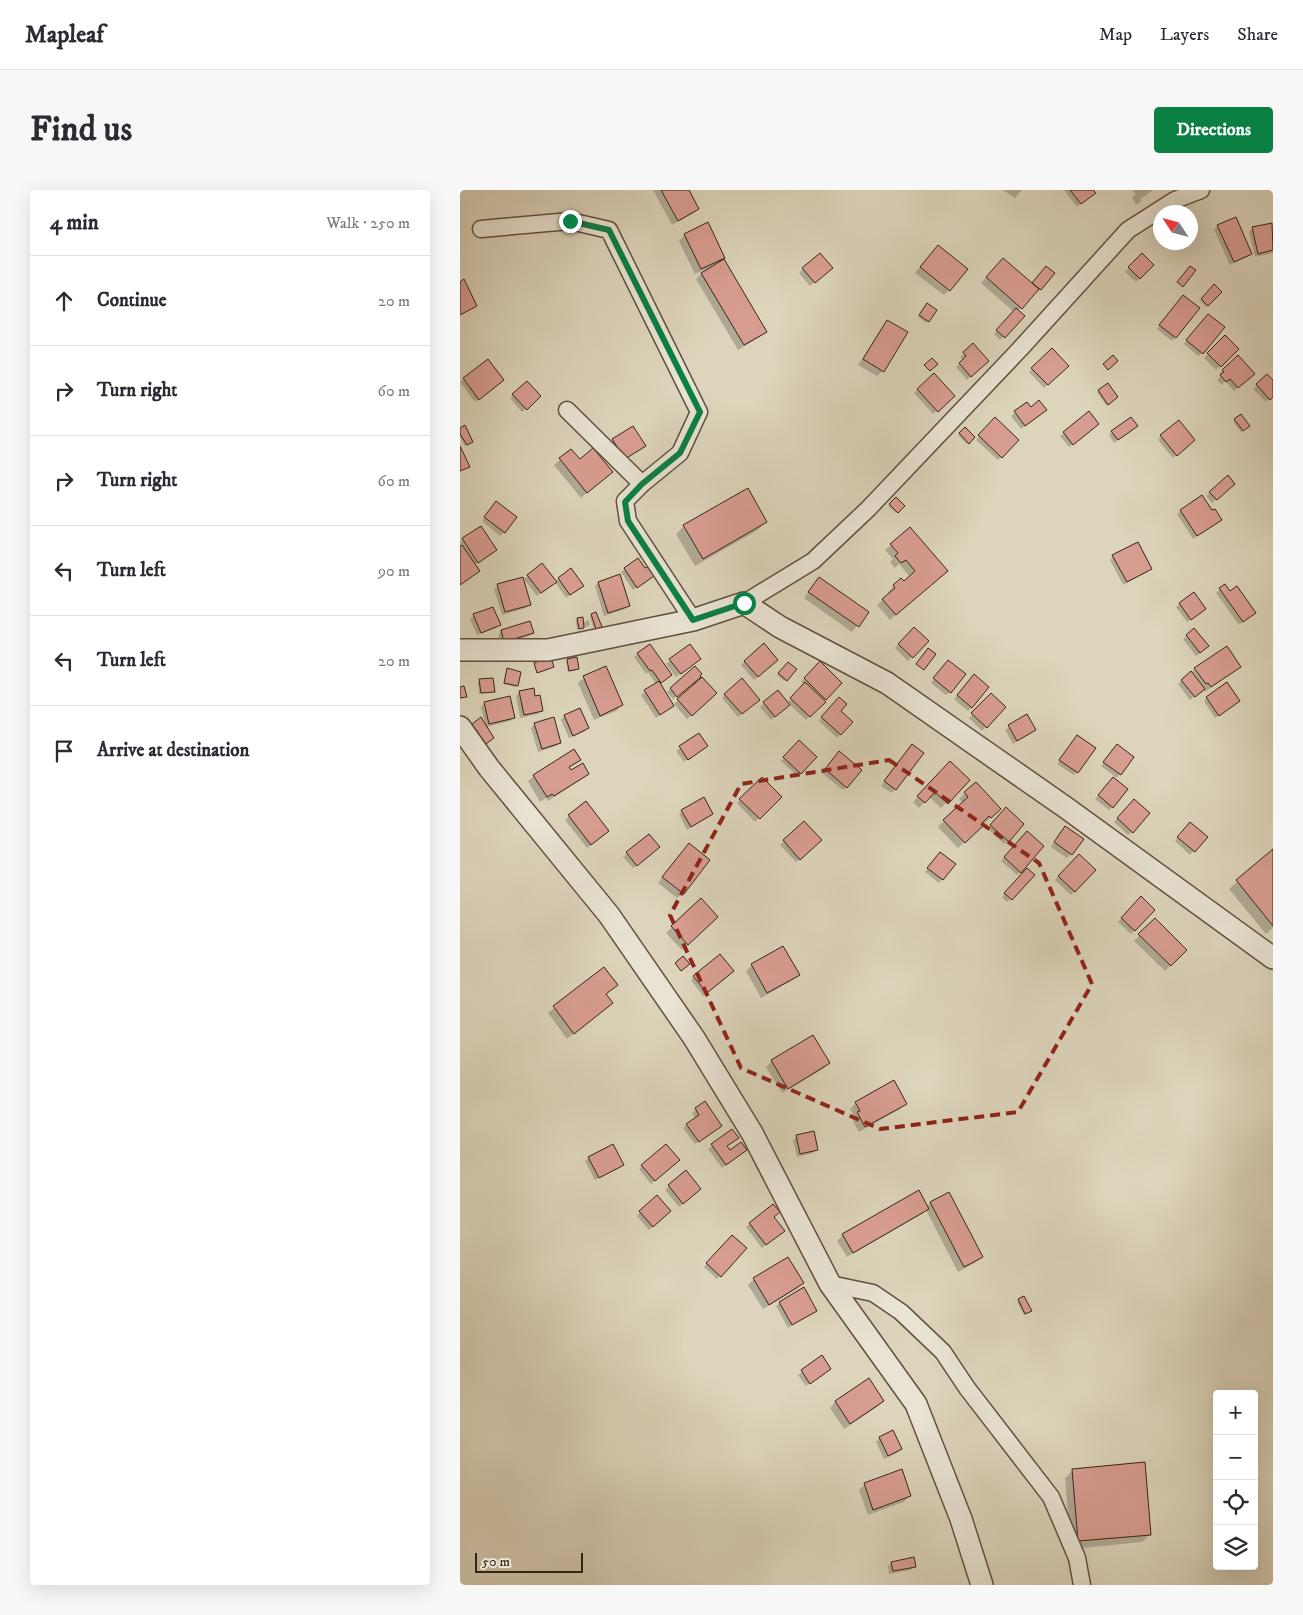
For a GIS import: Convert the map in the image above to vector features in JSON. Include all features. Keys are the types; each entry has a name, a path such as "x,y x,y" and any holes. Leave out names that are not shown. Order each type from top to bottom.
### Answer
{"street":[{"path":"460,650 548,650 693,620 744,603 813,561 868,509 1020,349 1128,230 1175,200 1201,190"},
{"path":"481,229 570,221 609,230 700,412 680,453 642,484 625,502 628,521 693,620"},
{"path":"567,410 642,484"},
{"path":"744,603 780,626 886,683 1065,807 1273,958"},
{"path":"460,727 489,768 609,915 694,1038 752,1133 830,1284 916,1404 961,1519 982,1585"},
{"path":"830,1284 873,1293 901,1312 943,1352 967,1388 1051,1497 1077,1558 1082,1585"}],"highlighted area":[{"path":"889,760 1039,863 1092,984 1018,1112 880,1129 741,1068 670,915 741,784"}],"building":[{"path":"661,190 689,190 699,209 678,221"},
{"path":"1070,190 1093,190 1096,193 1081,204"},
{"path":"1236,217 1252,254 1234,262 1217,225"},
{"path":"708,222 725,258 701,269 684,234"},
{"path":"1272,223 1273,250 1258,254 1252,227"},
{"path":"938,245 968,269 950,291 920,267"},
{"path":"820,253 833,268 815,283 802,268"},
{"path":"1142,253 1154,265 1140,279 1128,267"},
{"path":"1003,258 1039,289 1022,309 986,277"},
{"path":"724,259 767,332 744,345 701,273"},
{"path":"1046,266 1055,273 1041,290 1032,283"},
{"path":"1190,266 1196,270 1183,287 1177,282"},
{"path":"464,279 477,306 460,315 460,282"},
{"path":"1214,284 1222,292 1208,306 1201,299"},
{"path":"1183,295 1200,308 1176,338 1159,325"},
{"path":"927,303 937,310 929,322 919,315"},
{"path":"1016,308 1025,316 1005,338 996,330"},
{"path":"1208,314 1225,327 1203,354 1186,340"},
{"path":"887,320 908,332 884,372 863,359"},
{"path":"1225,335 1239,349 1221,367 1207,353"},
{"path":"973,343 989,361 971,377 959,363 966,356 963,352"},
{"path":"1052,348 1069,366 1048,385 1031,368"},
{"path":"1113,355 1118,361 1108,370 1103,364"},
{"path":"1238,355 1255,374 1238,388 1230,379 1226,382 1220,375 1224,372 1222,370"},
{"path":"932,358 938,364 930,371 924,365"},
{"path":"488,359 504,380 479,400 463,378"},
{"path":"934,373 955,396 938,412 917,389"},
{"path":"1267,374 1273,380 1273,397 1270,400 1256,384"},
{"path":"527,381 541,396 527,410 512,394"},
{"path":"1108,383 1118,397 1108,405 1098,390"},
{"path":"1039,400 1047,410 1025,426 1014,411 1027,402 1031,407"},
{"path":"1089,411 1099,424 1073,445 1063,432"},
{"path":"1241,414 1250,426 1243,431 1234,419"},
{"path":"995,417 1019,440 1002,458 978,435"},
{"path":"1131,417 1138,426 1118,440 1111,431"},
{"path":"1179,420 1195,440 1177,456 1160,435"},
{"path":"465,425 473,442 467,445 460,434 460,428"},
{"path":"633,426 646,446 625,459 612,439"},
{"path":"965,427 975,437 969,444 959,433"},
{"path":"460,446 470,467 460,471"},
{"path":"593,448 613,472 587,493 559,458 571,449 580,459"},
{"path":"1228,475 1235,484 1217,500 1209,492"},
{"path":"748,488 767,522 703,559 683,525"},
{"path":"1202,495 1212,510 1215,509 1222,520 1197,536 1180,510"},
{"path":"896,497 905,506 898,513 889,504"},
{"path":"496,501 517,517 505,533 484,517"},
{"path":"481,526 497,550 478,563 462,538"},
{"path":"910,527 948,571 896,615 882,599 895,588 893,585 901,578 904,581 915,571 906,560 901,563 895,556 898,553 890,544"},
{"path":"1138,542 1152,569 1127,582 1112,555"},
{"path":"462,545 480,571 460,585 460,546"},
{"path":"638,558 654,576 637,588 624,568"},
{"path":"542,563 557,582 541,593 527,575"},
{"path":"571,568 584,586 570,595 558,578"},
{"path":"620,574 630,606 608,613 598,582"},
{"path":"523,577 531,605 505,612 497,584"},
{"path":"819,577 869,612 859,627 808,592"},
{"path":"1225,584 1230,591 1237,586 1256,613 1243,622 1219,588"},
{"path":"1194,592 1206,609 1191,620 1179,603"},
{"path":"493,607 501,625 481,633 473,614"},
{"path":"596,612 602,627 596,629 591,614"},
{"path":"583,617 584,628 579,629 577,618"},
{"path":"530,621 534,633 504,642 501,630"},
{"path":"914,627 929,641 913,658 898,644"},
{"path":"1194,628 1209,646 1200,653 1186,635"},
{"path":"764,643 778,660 758,677 744,661"},
{"path":"650,644 672,675 661,683 637,653"},
{"path":"690,644 701,659 681,674 669,659"},
{"path":"1227,646 1241,667 1211,687 1208,683 1206,684 1194,668"},
{"path":"928,648 936,654 924,670 916,664"},
{"path":"550,655 554,667 537,673 534,663"},
{"path":"577,657 579,669 569,671 567,659"},
{"path":"948,660 966,674 951,693 933,678"},
{"path":"820,661 842,683 826,700 804,678"},
{"path":"788,662 797,669 787,681 778,673"},
{"path":"606,666 623,705 600,716 583,676"},
{"path":"695,666 702,674 701,677 677,697 670,688"},
{"path":"507,668 521,672 518,686 504,683"},
{"path":"1191,671 1205,689 1195,697 1181,680"},
{"path":"974,674 989,687 972,708 957,695"},
{"path":"702,677 717,693 692,716 677,699"},
{"path":"493,678 495,692 481,693 479,679"},
{"path":"742,678 760,700 742,714 724,694"},
{"path":"659,681 674,706 660,715 644,690"},
{"path":"805,682 826,702 810,717 790,698"},
{"path":"1227,682 1240,701 1219,716 1206,697"},
{"path":"464,686 467,697 460,698 460,687"},
{"path":"534,688 535,696 540,695 543,711 524,715 519,691"},
{"path":"778,690 790,705 775,717 763,702"},
{"path":"991,693 1006,707 987,728 971,713"},
{"path":"510,696 515,718 489,724 484,702"},
{"path":"839,697 847,704 841,711 853,722 841,735 821,717"},
{"path":"580,708 589,728 573,736 564,715"},
{"path":"1027,714 1036,730 1017,741 1008,725"},
{"path":"481,717 494,738 486,744 472,724"},
{"path":"554,717 561,743 542,749 534,723"},
{"path":"699,733 708,746 688,760 679,746"},
{"path":"1077,735 1096,748 1078,773 1059,760"},
{"path":"799,740 817,757 801,774 783,757"},
{"path":"912,744 924,753 896,790 884,781"},
{"path":"1117,744 1134,757 1121,775 1103,762"},
{"path":"574,749 581,760 569,767 571,770 583,763 589,774 554,796 552,794 547,797 533,775"},
{"path":"839,751 862,770 847,788 825,769"},
{"path":"950,761 970,780 948,804 935,792 925,803 917,796"},
{"path":"762,777 782,797 760,819 739,799"},
{"path":"1113,777 1128,789 1113,808 1098,795"},
{"path":"976,782 1001,809 991,818 989,816 982,823 984,825 965,843 943,820 968,797 964,792"},
{"path":"704,797 713,814 691,827 681,810"},
{"path":"1134,799 1150,813 1133,833 1117,818"},
{"path":"586,801 609,831 591,845 568,815"},
{"path":"1006,807 1024,824 1009,842 990,825"},
{"path":"804,821 822,840 800,860 783,840"},
{"path":"1190,822 1208,837 1195,852 1177,837"},
{"path":"1065,826 1084,839 1072,855 1054,842"},
{"path":"1027,831 1044,846 1021,873 1004,857"},
{"path":"649,834 660,847 637,866 626,852"},
{"path":"689,843 710,860 684,894 662,877"},
{"path":"1273,849 1273,926 1236,880"},
{"path":"940,852 956,864 943,880 927,868"},
{"path":"1079,854 1096,870 1075,892 1058,876"},
{"path":"1027,868 1035,875 1012,900 1004,893"},
{"path":"1141,896 1155,910 1135,931 1121,918"},
{"path":"701,898 718,917 688,945 671,926"},
{"path":"1155,918 1187,950 1171,966 1138,934"},
{"path":"783,946 800,975 767,993 751,964"},
{"path":"720,954 734,971 707,993 693,976"},
{"path":"683,956 690,964 681,971 675,963"},
{"path":"604,967 618,985 606,994 613,1003 574,1034 553,1006"},
{"path":"813,1035 830,1063 788,1089 771,1060"},
{"path":"894,1080 907,1104 865,1127 857,1112 860,1111 855,1102"},
{"path":"705,1101 722,1126 699,1142 686,1124 699,1115 695,1108"},
{"path":"732,1129 739,1138 727,1146 730,1150 741,1142 747,1150 726,1165 711,1144"},
{"path":"814,1131 818,1150 800,1154 796,1135"},
{"path":"613,1144 624,1165 599,1178 588,1157"},
{"path":"666,1144 680,1160 655,1181 641,1165"},
{"path":"686,1170 701,1189 683,1204 668,1185"},
{"path":"919,1190 929,1209 853,1253 842,1234"},
{"path":"949,1192 983,1257 964,1267 930,1202"},
{"path":"657,1195 671,1211 653,1227 639,1211"},
{"path":"773,1204 780,1212 774,1217 785,1231 766,1245 749,1223"},
{"path":"732,1235 747,1248 721,1277 706,1263"},
{"path":"788,1257 804,1283 769,1305 753,1278"},
{"path":"804,1287 817,1311 792,1325 779,1302"},
{"path":"1024,1296 1032,1311 1025,1314 1018,1299"},
{"path":"822,1355 831,1369 810,1384 801,1370"},
{"path":"869,1378 884,1401 850,1424 835,1401"},
{"path":"893,1430 902,1449 888,1456 879,1437"},
{"path":"1145,1462 1151,1535 1078,1541 1072,1469"},
{"path":"902,1469 911,1496 873,1510 864,1483"},
{"path":"914,1557 916,1567 893,1571 891,1562"}],"route":[{"path":"570,221 609,230 700,412 680,453 642,484 625,502 628,521 693,620 744,603"}]}
